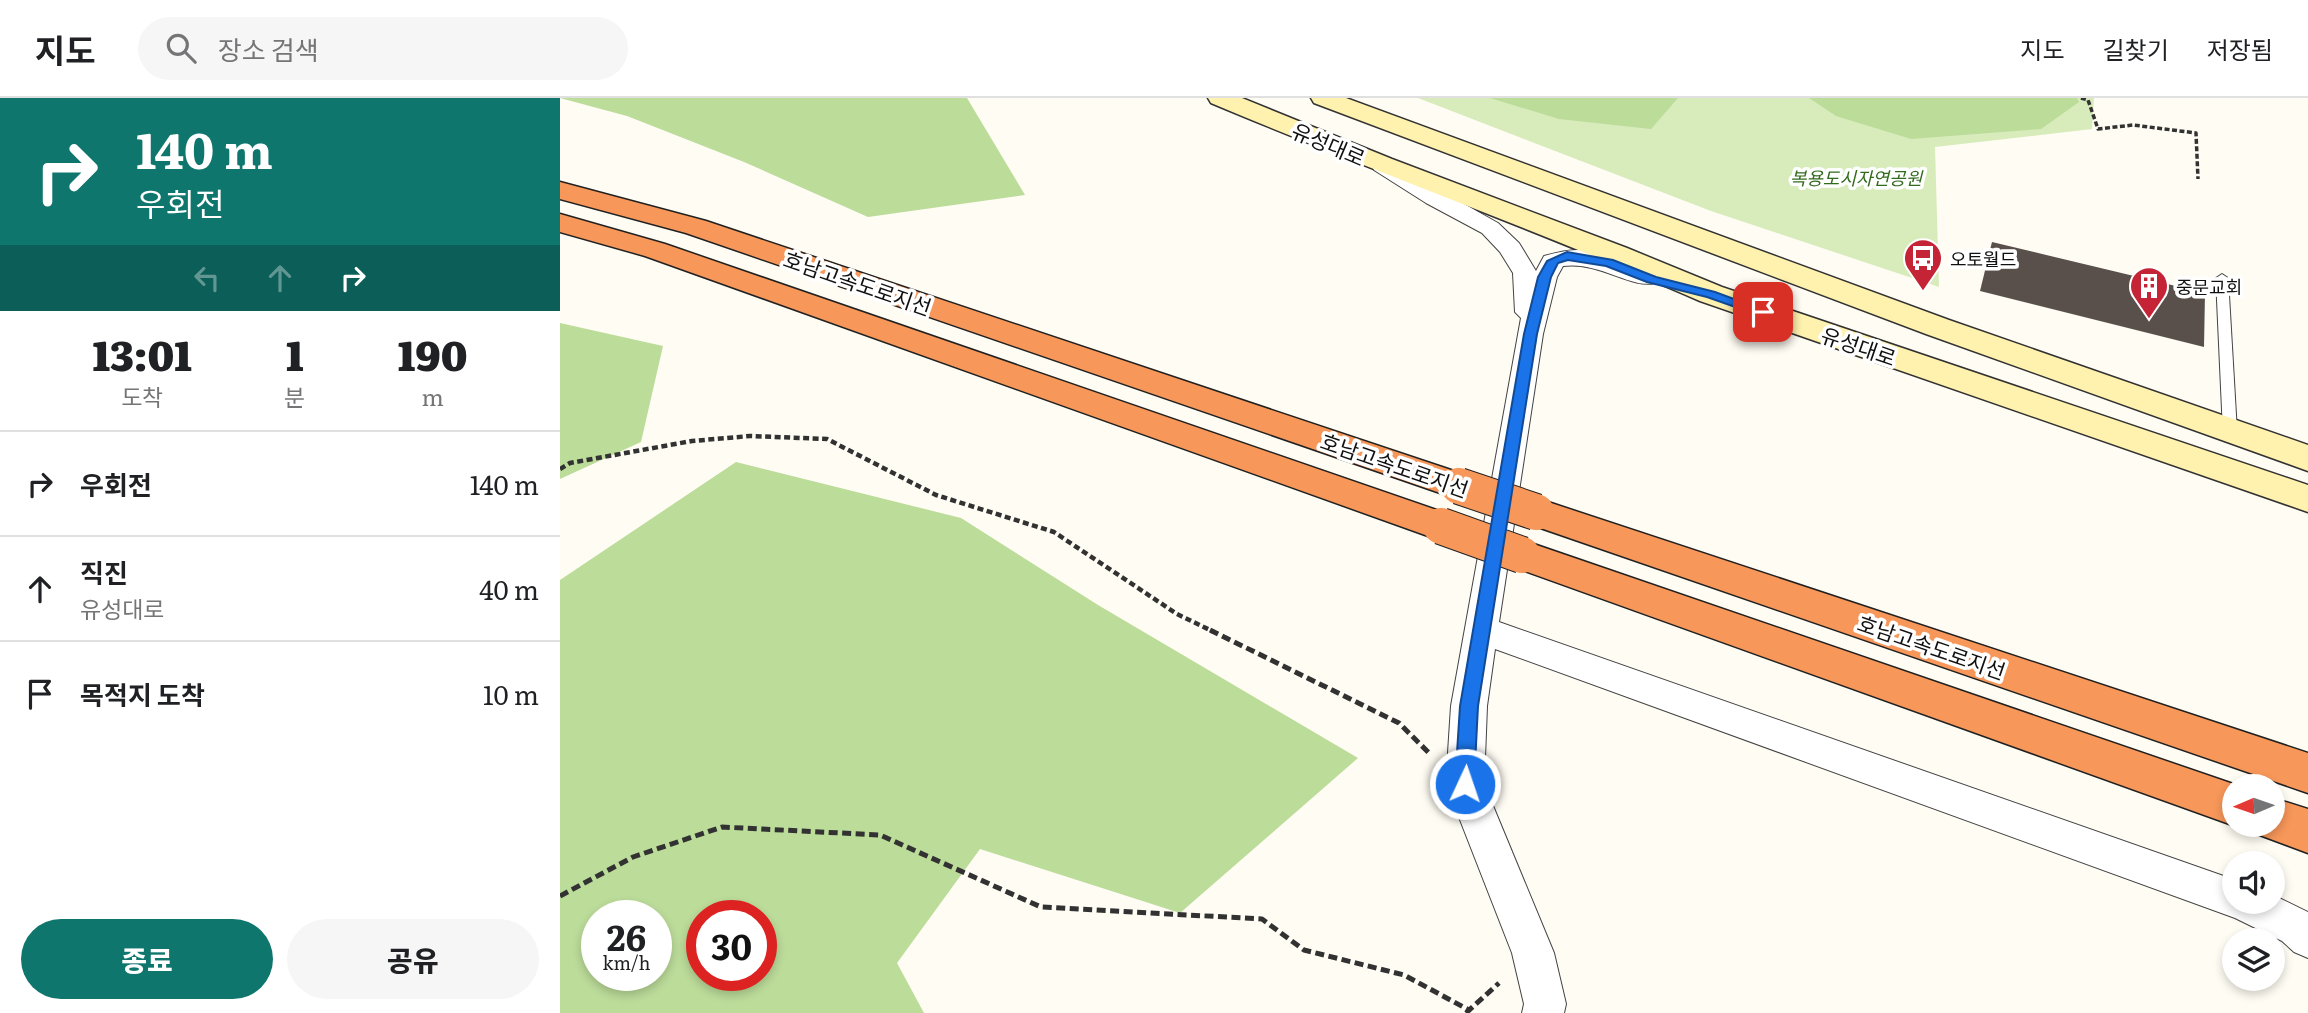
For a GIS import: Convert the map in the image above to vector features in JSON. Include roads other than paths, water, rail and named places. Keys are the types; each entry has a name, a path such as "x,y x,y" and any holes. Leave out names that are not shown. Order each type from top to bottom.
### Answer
{"highway":[{"name":"호남고속도로지선","path":"560,190 696,227 2308,773"},
{"name":"호남고속도로지선","path":"560,223 655,250 2222,800"},
{"path":"2286,823 2308,831"}],"street":[{"name":"유성대로","path":"1220,98 1382,165 1617,254 1711,294 2308,499"},
{"name":"유성대로","path":"1323,98 1811,281 2308,458"},
{"path":"1382,165 1434,198 1490,228 1510,248 1525,273 1530,334"},
{"path":"1543,1013 1545,1004 1533,953 1465,784 1469,706 1530,334 1545,277 1553,261 1567,256 1609,262 1651,280 1711,294"},
{"path":"2175,454 2308,512"},
{"path":"1482,630 2222,894"},
{"path":"2269,914 2296,927 2308,938"}],"lane":[{"path":"2222,278 2230,432"}],"place":[{"name":"오토월드","path":"1923,292"},
{"name":"중문교회","path":"2149,320"}],"park label":[{"name":"복용도시자연공원","path":"1856,177"}]}
